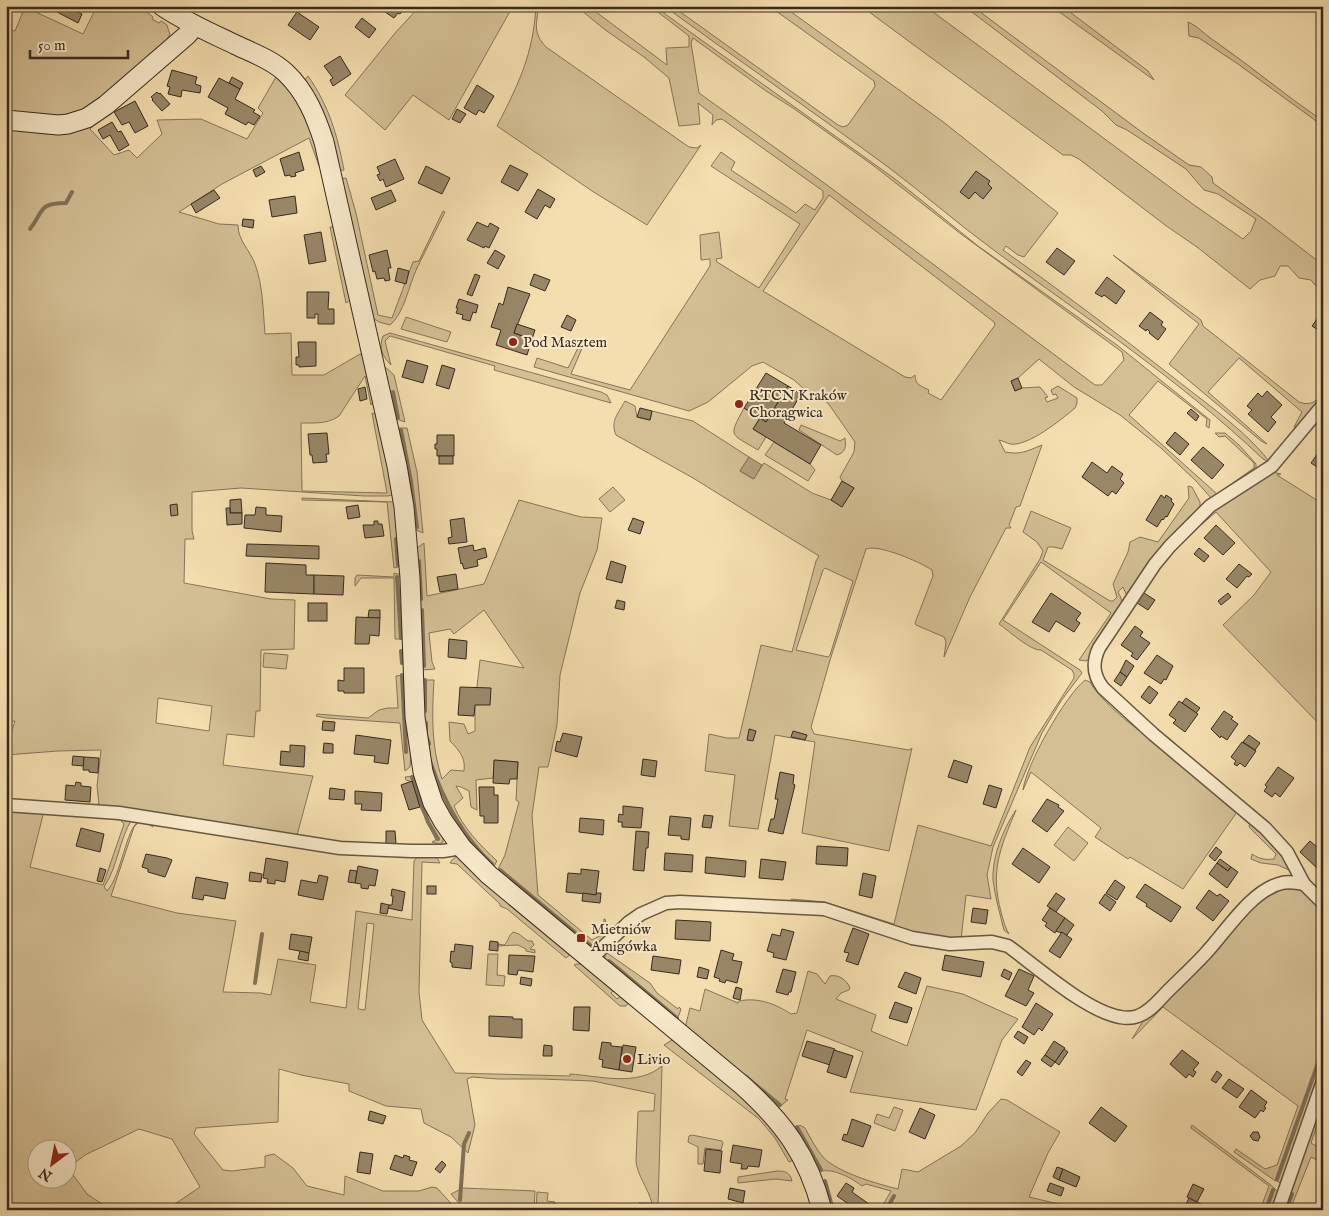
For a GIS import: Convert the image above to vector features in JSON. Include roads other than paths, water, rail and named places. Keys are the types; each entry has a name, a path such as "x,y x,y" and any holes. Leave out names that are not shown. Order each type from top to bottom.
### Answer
{"street":[{"path":"162,6 195,26 273,62 286,73 308,101 319,126 326,149 397,466 404,507 410,578 415,717 420,758 425,780 443,821 462,848 489,875 742,1085 774,1116 788,1134 805,1162 822,1210"},
{"path":"6,120 58,125 88,118 106,105 195,26"},
{"path":"1323,405 1272,466 1210,506 1170,546 1155,564 1099,648 1094,662 1094,671 1098,681 1112,696 1153,734 1228,796 1276,840 1286,852 1304,884 1323,903"},
{"path":"6,805 111,812 340,848 410,852 443,851 462,848"},
{"path":"590,960 628,923 641,914 666,904 700,902 824,909 896,933 934,942 950,944 1000,942 1085,1002 1110,1014 1130,1017 1139,1016 1153,1006 1205,954 1246,907 1262,892 1283,882 1304,884"},
{"path":"1278,1210 1323,1081"}],"waterway":[{"path":"30,229 46,206 66,203 72,192"},
{"path":"393,392 398,418"},
{"path":"401,430 417,527"},
{"path":"396,539 398,565"},
{"path":"419,561 421,599"},
{"path":"397,577 401,638"},
{"path":"422,610 424,666"},
{"path":"401,651 402,663"},
{"path":"402,675 406,752"},
{"path":"425,680 425,711"},
{"path":"426,723 426,735 429,744 427,746"},
{"path":"430,761 454,816 471,841 492,864"},
{"path":"412,777 428,822 438,839"},
{"path":"500,870 578,935"},
{"path":"255,983 262,934"},
{"path":"584,940 591,946"},
{"path":"609,961 677,1018"},
{"path":"1277,1179 1323,1049"},
{"path":"745,1076 780,1105"},
{"path":"797,1127 821,1170"},
{"path":"460,1200 464,1144 469,1133"},
{"path":"825,1181 833,1210"},
{"path":"1266,1210 1273,1190"},
{"path":"1286,1210 1292,1194"},
{"path":"886,1210 894,1196"}],"place":[{"name":"Pod Masztem","path":"513,342"},
{"name":"RTCN Kraków Chorągwica","path":"739,404"},
{"name":"Mietniów Amigówka","path":"581,938"},
{"name":"Livio","path":"627,1059"}]}
